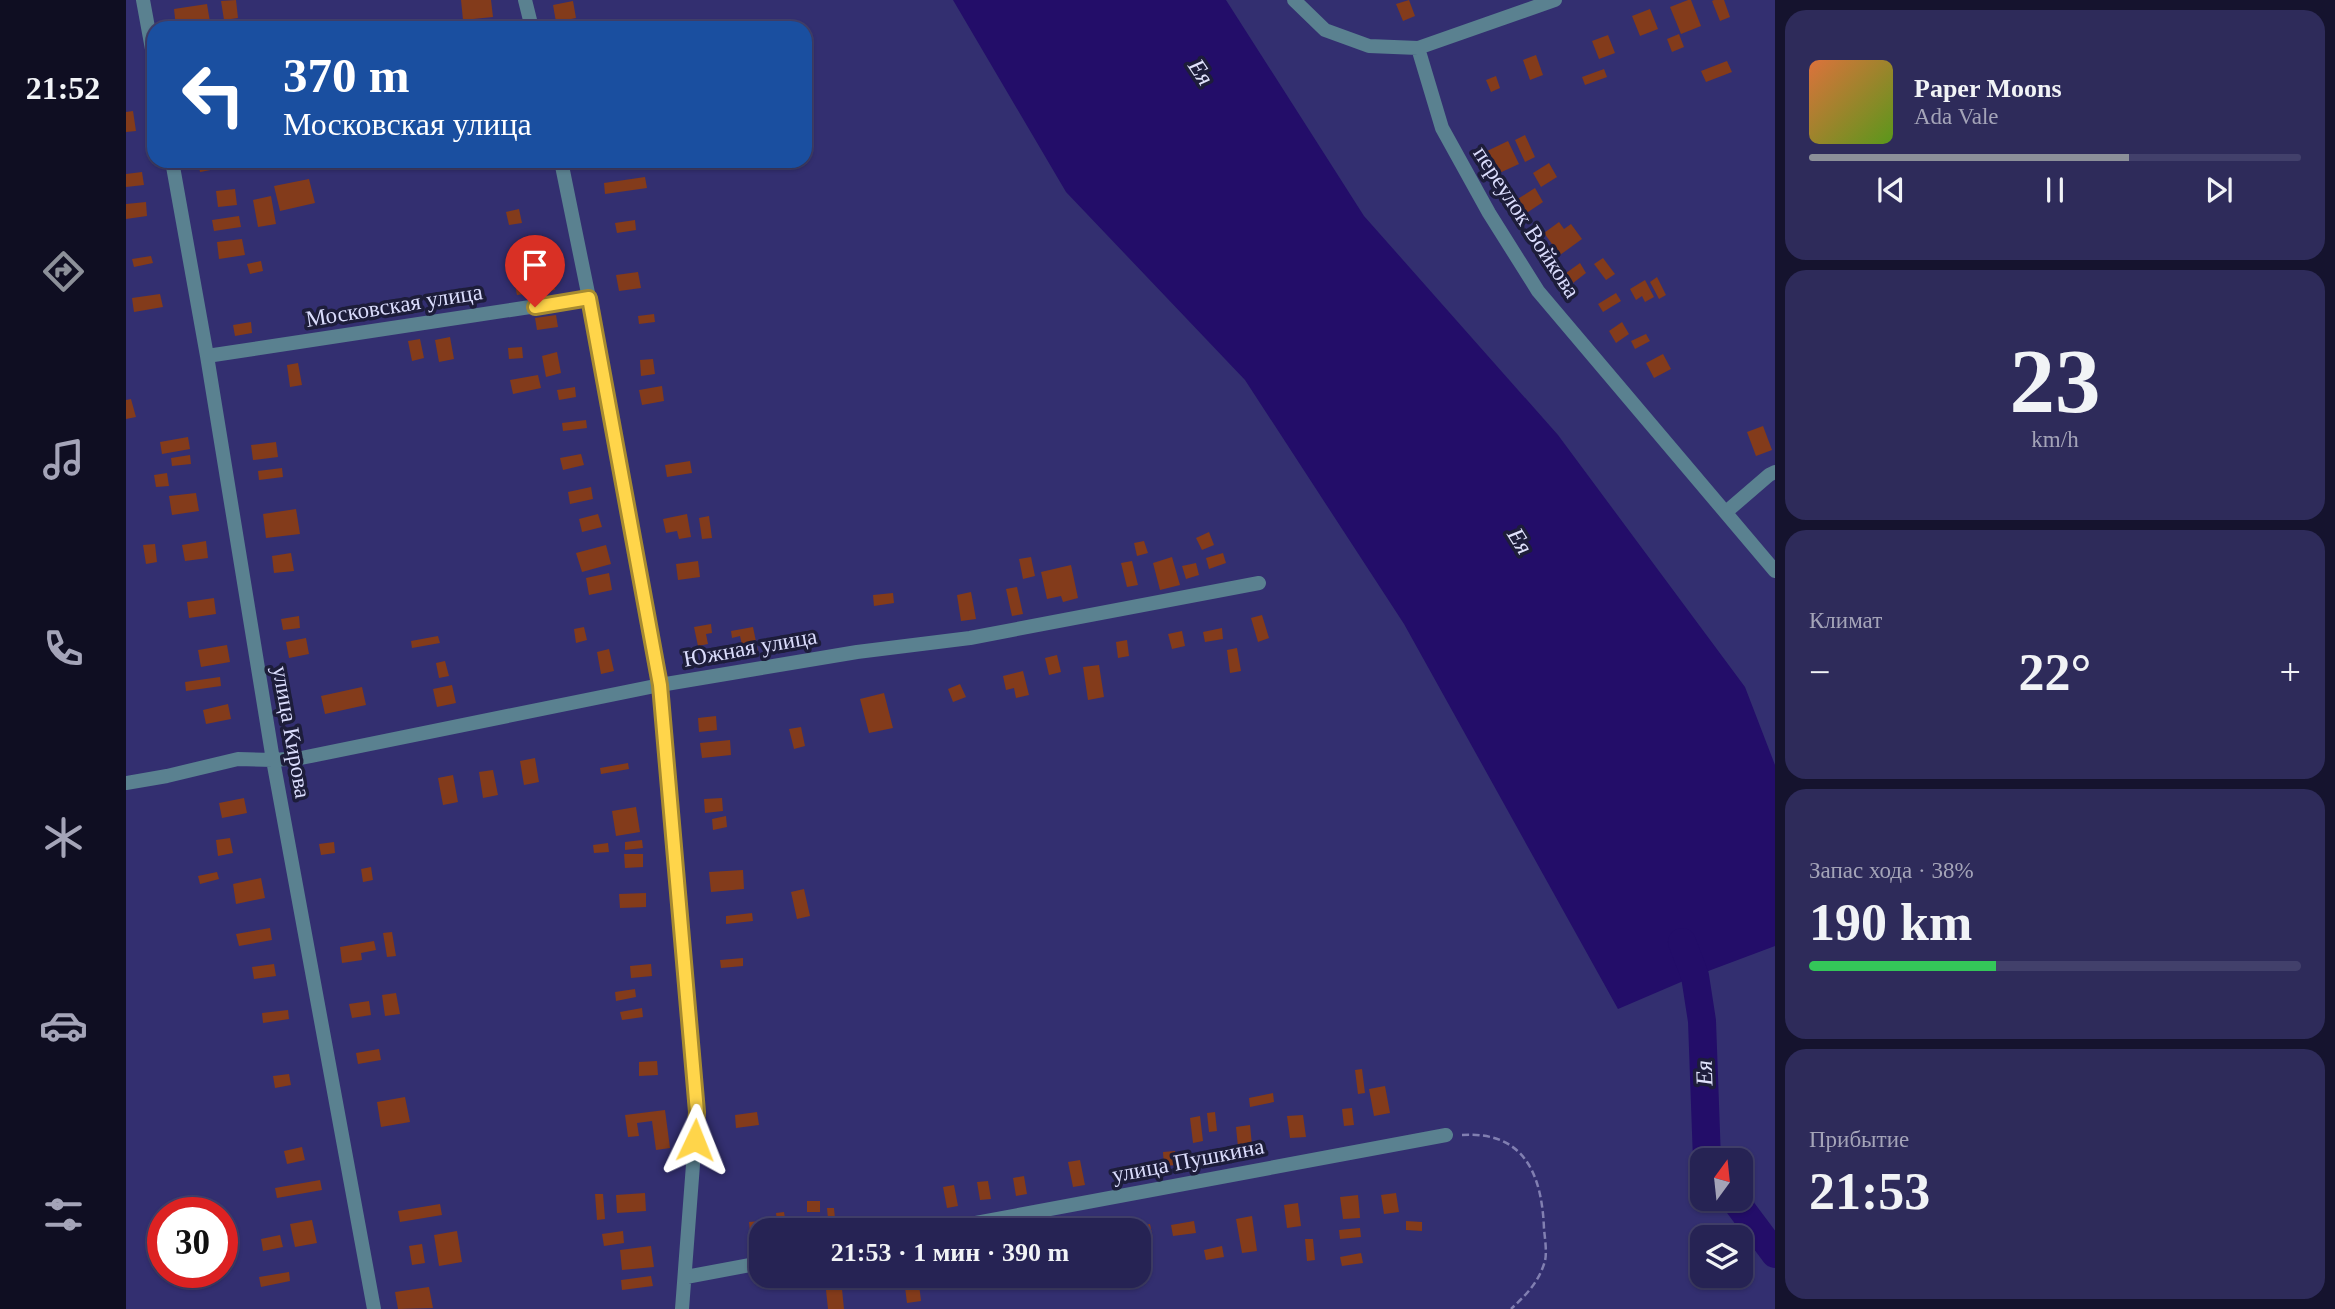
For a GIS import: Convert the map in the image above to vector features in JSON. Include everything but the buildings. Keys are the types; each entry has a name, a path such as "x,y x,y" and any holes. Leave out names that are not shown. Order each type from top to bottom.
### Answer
{"street":[{"path":"143,0 147,22"},
{"path":"526,0 530,21"},
{"path":"1294,0 1325,30 1369,46 1418,48 1555,0"},
{"name":"переулок Войкова","path":"1418,48 1442,128 1489,213 1538,291 1775,572"},
{"name":"улица Кирова","path":"173,168 273,760 374,1309"},
{"path":"562,168 660,685 697,1112 682,1309"},
{"name":"Московская улица","path":"207,356 589,298"},
{"path":"1726,512 1775,472"},
{"name":"Южная улица","path":"126,783 238,759 301,758 660,685 857,652 970,638 1259,583"},
{"name":"улица Пушкина","path":"1002,1218 1446,1135"},
{"path":"686,1277 749,1265"}],"path":[{"path":"1446,1135 1480,1133 1506,1141 1532,1167 1543,1207 1546,1259 1532,1290 1511,1309"}],"water":[{"path":"953,0 1226,0 1364,216 1558,435 1745,687 1775,765 1775,946 1618,1009 1404,624 1245,380 1066,192"}],"waterway":[{"name":"Ея","path":"1682,942 1695,976 1702,1021 1707,1148"},
{"name":"Ея","path":"1743,1211 1775,1254"}],"route":[{"path":"535,307 589,298 660,685 697,1112 695,1140"}]}
